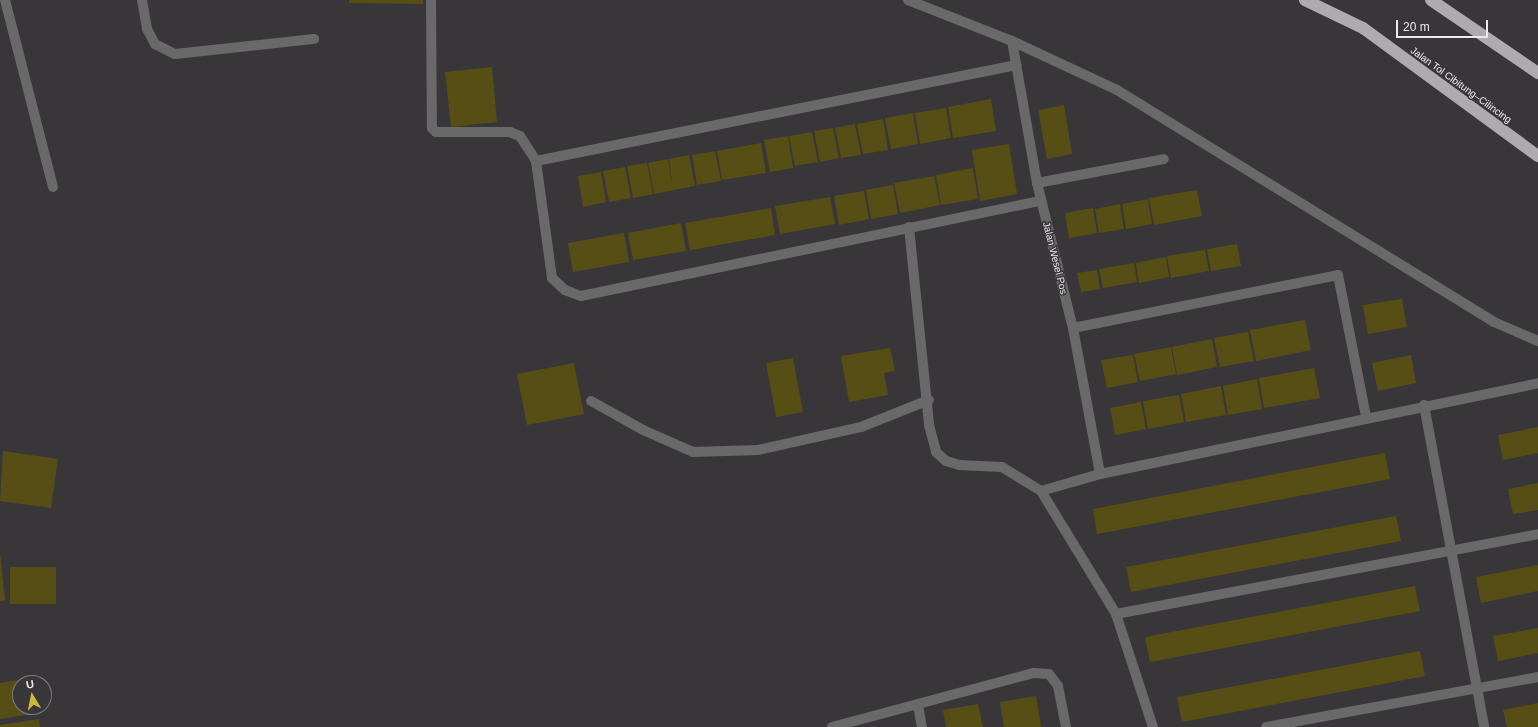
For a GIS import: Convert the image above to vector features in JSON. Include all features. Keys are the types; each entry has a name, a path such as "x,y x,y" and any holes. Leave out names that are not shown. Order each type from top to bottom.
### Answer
{"highway":[{"name":"Jalan Tol Cibitung–Cilincing","path":"1305,0 1363,28 1538,156"},
{"path":"1431,0 1538,73"}],"street":[{"path":"5,0 53,187"},
{"path":"142,0 147,29 155,44 175,54 314,39"},
{"path":"431,0 432,128 436,132 510,132 520,136 536,161 552,278 565,290 581,296 909,227 1041,201"},
{"path":"908,0 1012,41 1118,90 1494,322 1538,340"},
{"name":"Jalan Wesel Pos","path":"1012,41 1036,183 1073,328 1100,474"},
{"path":"536,161 1016,65"},
{"path":"1036,183 1164,159"},
{"path":"909,227 929,400 931,439 936,452 946,461 1002,467 1041,491 1116,614 1153,727"},
{"path":"1073,328 1338,275 1366,417"},
{"path":"1041,491 1100,474 1366,417 1538,383"},
{"path":"591,401 671,444 693,452 716,452 758,450 861,427 929,400"},
{"path":"1424,405 1484,727"},
{"path":"1116,614 1452,552 1538,534"},
{"path":"832,727 1034,673 1049,674 1058,686 1066,727"},
{"path":"1266,727 1477,690 1538,677"},
{"path":"918,705 922,727"}],"building":[{"path":"349,0 423,0 423,4 349,3"},
{"path":"492,67 497,122 451,127 445,72"},
{"path":"991,99 996,131 953,138 948,107"},
{"path":"1064,105 1072,154 1047,159 1038,110"},
{"path":"946,108 951,138 920,144 915,113"},
{"path":"913,113 918,144 891,149 885,118"},
{"path":"883,119 888,150 863,154 857,124"},
{"path":"855,124 861,155 841,158 835,128"},
{"path":"833,128 839,158 820,162 814,131"},
{"path":"812,132 818,162 795,166 789,136"},
{"path":"788,136 793,168 770,172 764,140"},
{"path":"761,143 766,173 722,180 717,151"},
{"path":"1009,144 1017,194 980,201 972,150"},
{"path":"715,151 721,181 697,185 692,155"},
{"path":"689,155 695,186 654,194 648,163 668,159 673,189 669,159"},
{"path":"647,163 653,194 633,198 627,166"},
{"path":"625,167 631,198 609,202 603,171"},
{"path":"973,168 978,199 941,205 936,175"},
{"path":"601,172 606,202 583,207 578,176"},
{"path":"934,176 940,205 900,213 894,183"},
{"path":"893,185 898,214 871,219 866,190"},
{"path":"1197,190 1202,216 1154,225 1149,198"},
{"path":"864,191 869,219 839,225 834,196"},
{"path":"830,197 835,224 780,234 775,206"},
{"path":"1148,199 1152,224 1126,229 1122,204"},
{"path":"1120,204 1124,229 1099,233 1095,209"},
{"path":"771,208 775,235 690,250 685,223"},
{"path":"1093,208 1097,233 1069,238 1065,213"},
{"path":"681,223 686,251 633,260 628,233"},
{"path":"624,233 629,262 573,272 568,243"},
{"path":"1237,244 1241,266 1211,271 1207,249"},
{"path":"1205,250 1209,271 1171,278 1167,256"},
{"path":"1166,257 1169,277 1139,283 1136,263"},
{"path":"1134,263 1137,282 1103,288 1099,269"},
{"path":"1097,270 1100,289 1081,292 1077,273"},
{"path":"1402,299 1407,327 1368,334 1363,305"},
{"path":"1305,320 1311,350 1256,361 1250,330"},
{"path":"1248,332 1254,361 1220,367 1214,338"},
{"path":"1212,339 1217,367 1177,375 1172,347"},
{"path":"1171,347 1176,374 1140,381 1134,354"},
{"path":"890,348 895,371 884,373 888,395 849,402 841,356"},
{"path":"1133,355 1138,382 1107,388 1101,360"},
{"path":"1411,355 1416,383 1378,391 1372,363"},
{"path":"793,358 803,412 776,417 766,363"},
{"path":"574,363 584,414 527,425 517,374"},
{"path":"1314,368 1320,398 1264,408 1259,378"},
{"path":"1257,379 1262,409 1228,415 1223,386"},
{"path":"1221,386 1226,415 1186,422 1181,394"},
{"path":"1179,395 1184,422 1148,429 1143,401"},
{"path":"1141,402 1146,429 1115,435 1110,408"},
{"path":"1538,427 1538,453 1503,460 1498,435"},
{"path":"3,451 58,459 51,508 0,501"},
{"path":"1385,453 1390,479 1097,534 1093,509"},
{"path":"1538,483 1538,510 1513,514 1508,489"},
{"path":"1396,516 1401,541 1131,592 1126,567"},
{"path":"0,553 5,600 0,601"},
{"path":"1538,565 1538,591 1481,603 1476,577"},
{"path":"10,567 56,567 56,604 10,604"},
{"path":"1415,586 1420,611 1150,662 1145,637"},
{"path":"1538,628 1538,653 1498,661 1493,636"},
{"path":"1420,651 1425,676 1182,722 1177,697"},
{"path":"12,681 12,715 24,715 0,719 0,683"},
{"path":"1036,696 1041,727 1004,727 1000,702"},
{"path":"1538,703 1538,727 1507,727 1503,710"},
{"path":"978,704 983,727 946,727 943,710"},
{"path":"39,719 40,727 0,727 0,725"}]}
